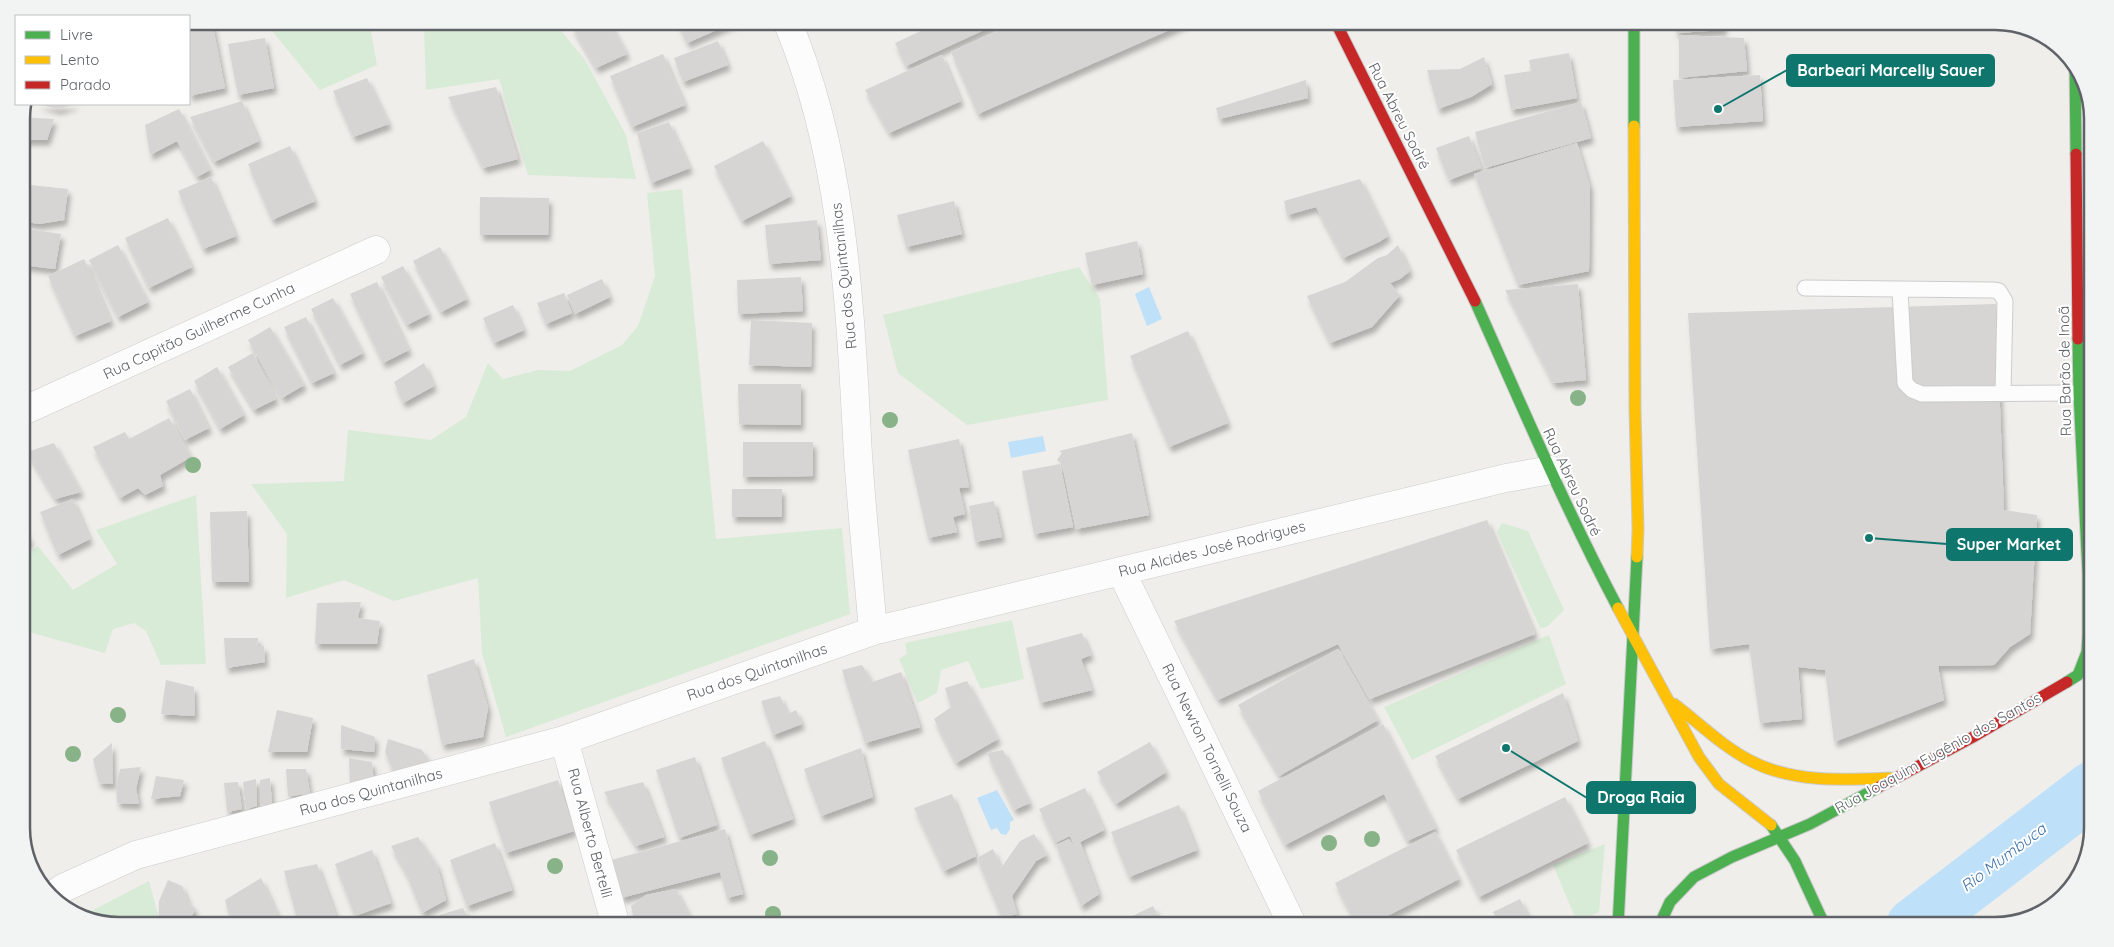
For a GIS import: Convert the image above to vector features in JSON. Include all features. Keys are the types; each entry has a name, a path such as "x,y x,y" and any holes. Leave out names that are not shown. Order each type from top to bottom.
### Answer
{"main road":[{"name":"Rua Abreu Sodré","path":"1340,30 1473,296 1587,550 1665,697 1700,757 1715,778 1730,792 1767,819 1781,837 1821,917"},
{"path":"1618,917 1638,529 1635,400 1634,30"},
{"name":"Rua Barão de Inoã","path":"2075,81 2079,393 2084,476"},
{"name":"Rua Joaquim Eugênio dos Santos","path":"1664,917 1670,902 1694,877 1732,857 1810,824 1972,737 2084,671"},
{"path":"1665,697 1736,751 1762,766 1802,776 1825,779 1895,778"}],"street":[{"name":"Rua dos Quintanilhas","path":"57,892 136,855 564,740 873,631 860,482 849,292 838,211 820,125 798,47 791,30"},
{"name":"Rua Capitão Guilherme Cunha","path":"30,408 376,250"},
{"name":"Rua Alcides José Rodrigues","path":"873,631 1506,478 1550,470"},
{"name":"Rua Newton Tornelli Souza","path":"1121,571 1289,917"},
{"name":"Rua Alberto Bertelli","path":"564,740 613,917"}],"lane":[{"path":"1806,288 1993,290 1999,292 2005,301 2003,394"},
{"path":"1900,290 1905,383 1912,390 1922,394 2079,393"}],"green space":[{"path":"271,30 371,30 377,65 320,90"},
{"path":"424,30 560,30 585,60 626,135 636,179 528,175 499,79 426,90"},
{"path":"682,189 716,539 842,528 850,614 506,737 482,653 478,578 394,601 344,580 286,598 287,534 251,484 344,481 348,430 431,440 466,417 488,363 503,379 538,370 570,371 622,345 638,326 655,276 647,193"},
{"path":"1079,267 1100,299 1108,400 967,425 898,373 883,315"},
{"path":"196,495 206,664 161,665 146,631 134,623 113,629 105,653 30,632 30,552 38,546 73,590 117,564 96,530"},
{"path":"1502,523 1528,531 1564,610 1547,627 1540,628 1497,532"},
{"path":"1012,620 1024,679 981,689 968,661 941,670 937,693 918,703 899,659 907,654 905,643"},
{"path":"1549,635 1566,684 1412,760 1384,707"},
{"path":"1605,844 1599,912 1588,917 1575,917 1553,865"},
{"path":"149,881 159,917 113,917 90,912"}],"water":[{"path":"1149,287 1162,319 1147,326 1135,294"},
{"path":"1043,436 1046,451 1011,458 1008,442"},
{"path":"997,790 1014,820 1010,822 1010,829 1006,835 1001,834 997,828 991,830 977,798"}],"building":[{"path":"190,30 214,30 225,88 190,96"},
{"path":"574,30 614,30 627,54 596,68"},
{"path":"681,30 717,30 687,43"},
{"path":"923,30 984,30 906,66 895,43"},
{"path":"1001,30 1169,30 978,114 951,52"},
{"path":"1676,30 1724,30 1676,33"},
{"path":"1679,35 1744,38 1747,71 1679,78"},
{"path":"265,38 274,88 238,95 228,44"},
{"path":"718,41 728,65 683,82 674,58"},
{"path":"1569,53 1577,98 1511,110 1504,75 1531,71 1529,60"},
{"path":"663,54 685,105 632,127 610,76"},
{"path":"942,55 961,101 889,133 865,90"},
{"path":"1484,57 1492,84 1471,97 1438,109 1427,70 1460,69"},
{"path":"1760,75 1763,121 1676,127 1673,80"},
{"path":"367,78 389,124 353,137 333,91"},
{"path":"1306,80 1308,98 1219,119 1216,108"},
{"path":"496,87 518,159 483,168 448,97"},
{"path":"242,101 259,141 214,162 190,117"},
{"path":"1581,102 1591,138 1485,168 1475,132"},
{"path":"41,105 73,105 58,109"},
{"path":"179,109 210,170 197,177 177,141 150,155 145,125"},
{"path":"30,118 54,119 47,140 30,140"},
{"path":"669,122 690,168 651,183 637,133"},
{"path":"1469,136 1481,168 1449,180 1436,148"},
{"path":"763,141 791,196 742,221 714,166"},
{"path":"1577,143 1590,187 1589,271 1518,285 1474,174"},
{"path":"290,146 315,201 272,220 248,164"},
{"path":"211,177 236,236 203,249 178,191"},
{"path":"1360,179 1388,236 1379,242 1343,258 1316,207 1287,215 1284,201"},
{"path":"30,185 68,189 64,220 39,224 30,222"},
{"path":"480,197 549,198 548,235 480,235"},
{"path":"954,201 962,234 906,247 897,215"},
{"path":"168,218 192,267 149,288 125,238"},
{"path":"817,220 821,260 769,264 765,225"},
{"path":"30,229 61,234 55,269 30,266"},
{"path":"1137,241 1143,274 1092,285 1085,253"},
{"path":"118,245 148,302 118,317 89,260"},
{"path":"1398,245 1410,271 1400,279 1390,283 1400,295 1372,327 1330,343 1307,296 1345,282 1378,258 1387,255"},
{"path":"440,247 467,299 441,312 413,261"},
{"path":"84,259 111,321 75,336 48,276"},
{"path":"403,266 429,314 407,325 381,277"},
{"path":"801,277 803,311 738,314 737,280"},
{"path":"602,279 610,297 575,314 567,295"},
{"path":"377,282 409,350 383,363 350,294"},
{"path":"1578,284 1586,380 1553,383 1505,290"},
{"path":"564,293 572,313 546,324 537,303"},
{"path":"333,298 363,353 340,365 311,309"},
{"path":"1996,304 2004,510 2037,515 2030,634 2010,647 1994,665 1938,666 1944,700 1834,742 1825,670 1798,667 1802,719 1760,723 1749,644 1710,649 1688,313"},
{"path":"513,305 524,330 494,343 483,318"},
{"path":"306,317 334,373 312,383 284,327"},
{"path":"751,320 812,323 811,367 749,365"},
{"path":"270,327 304,385 282,398 248,340"},
{"path":"1188,331 1228,423 1169,447 1130,356"},
{"path":"253,353 276,399 254,410 228,367"},
{"path":"424,363 434,386 403,403 394,382"},
{"path":"217,367 244,415 220,429 194,381"},
{"path":"738,384 801,384 801,425 739,424"},
{"path":"190,389 209,428 185,440 166,401"},
{"path":"169,418 191,457 160,475 163,486 145,495 138,488 120,498 93,447 125,432 129,439"},
{"path":"1132,433 1149,515 1076,529 1062,464 1057,460 1062,453 1059,451"},
{"path":"959,439 969,487 959,488 965,514 953,517 957,532 928,538 908,450"},
{"path":"743,442 813,442 813,476 743,477"},
{"path":"54,443 81,492 55,499 30,457 30,451"},
{"path":"1060,464 1073,527 1034,534 1022,471"},
{"path":"732,489 782,489 782,517 732,517"},
{"path":"73,499 90,539 58,555 40,512"},
{"path":"994,501 1002,537 975,542 969,506"},
{"path":"247,511 249,582 212,582 210,512"},
{"path":"1487,520 1535,634 1370,699 1338,644 1218,700 1174,621"},
{"path":"361,602 358,618 380,621 377,644 315,644 317,603"},
{"path":"1082,633 1091,655 1081,659 1092,690 1040,703 1026,648"},
{"path":"224,638 258,638 257,646 264,646 265,662 226,668"},
{"path":"1338,649 1378,720 1279,776 1238,705"},
{"path":"474,659 488,708 483,737 442,745 427,675"},
{"path":"862,665 872,682 901,672 920,727 865,743 842,670"},
{"path":"166,680 194,687 195,716 161,714"},
{"path":"967,681 998,739 956,763 934,719 951,707 945,688"},
{"path":"1563,693 1578,741 1458,799 1435,756"},
{"path":"780,696 788,714 796,710 802,724 773,735 761,701"},
{"path":"277,710 313,718 307,752 268,752"},
{"path":"1383,724 1436,828 1407,841 1384,794 1285,845 1258,791"},
{"path":"341,725 375,737 374,752 341,749"},
{"path":"388,739 422,750 432,766 397,779 385,752"},
{"path":"765,741 793,819 750,835 721,758"},
{"path":"1150,742 1166,772 1116,804 1097,772"},
{"path":"112,743 113,784 99,783 93,759"},
{"path":"861,748 873,797 821,816 804,769"},
{"path":"1003,750 1030,803 1014,810 987,753"},
{"path":"695,757 717,825 679,838 656,770"},
{"path":"349,758 372,762 374,785 350,786"},
{"path":"141,767 136,789 139,804 117,803 116,785 120,769"},
{"path":"286,769 306,769 310,794 288,796"},
{"path":"156,776 184,780 180,796 151,799"},
{"path":"270,778 272,804 260,806 260,780"},
{"path":"256,779 257,806 246,809 243,782"},
{"path":"558,780 574,831 506,853 489,802"},
{"path":"238,782 242,809 227,812 224,783"},
{"path":"643,782 664,837 636,846 604,792"},
{"path":"1085,788 1104,830 1080,842 1099,894 1081,906 1056,845 1069,839 1074,845 1070,836 1055,843 1039,809"},
{"path":"952,794 976,856 944,871 914,808"},
{"path":"1565,797 1588,843 1479,897 1456,850"},
{"path":"1179,805 1197,850 1129,877 1111,832"},
{"path":"725,829 743,894 727,898 720,872 621,898 611,860"},
{"path":"1435,832 1459,879 1385,917 1352,917 1335,883"},
{"path":"1034,834 1047,855 1036,861 1012,896 1017,914 1002,917 977,858 993,849 1001,868 1020,841"},
{"path":"418,837 437,865 446,900 422,913 407,875 391,846"},
{"path":"495,843 512,890 467,906 450,860"},
{"path":"372,850 391,903 355,916 335,864"},
{"path":"317,864 336,917 297,917 284,871"},
{"path":"261,878 279,917 230,917 225,900"},
{"path":"168,880 182,886 188,901 195,909 192,917 161,917 159,916 159,901"},
{"path":"676,889 690,917 633,917 631,906 646,895"},
{"path":"1520,899 1529,917 1496,917 1493,912"},
{"path":"1153,906 1158,917 1130,917"},
{"path":"463,908 467,917 440,917 439,915"}],"waterway":[{"name":"Rio Mumbuca","path":"1926,917 2084,796"}],"traffic: fast":[{"path":"1634,30 1634,126"},
{"path":"2075,81 2076,154"},
{"path":"1475,301 1526,417 1618,608"},
{"path":"2078,339 2084,494"},
{"path":"1618,917 1637,557"},
{"path":"2067,682 2078,675 2084,660"},
{"path":"1663,917 1670,902 1694,877 1732,857 1810,824 1879,787"},
{"path":"1771,825 1795,861 1821,917"}],"traffic: slow":[{"path":"1634,126 1637,557"},
{"path":"1618,608 1699,757 1719,784 1771,825"},
{"path":"1674,704 1731,749 1767,768 1801,777 1837,779 1890,778"}],"traffic: jam":[{"path":"1340,30 1475,301"},
{"path":"2076,154 2078,339"},
{"path":"1879,787 1973,737 2067,682"}],"place":[{"name":"Barbeari Marcelly Sauer","path":"1718,109"},
{"name":"Super Market","path":"1869,538"},
{"name":"Droga Raia","path":"1506,748"}]}
